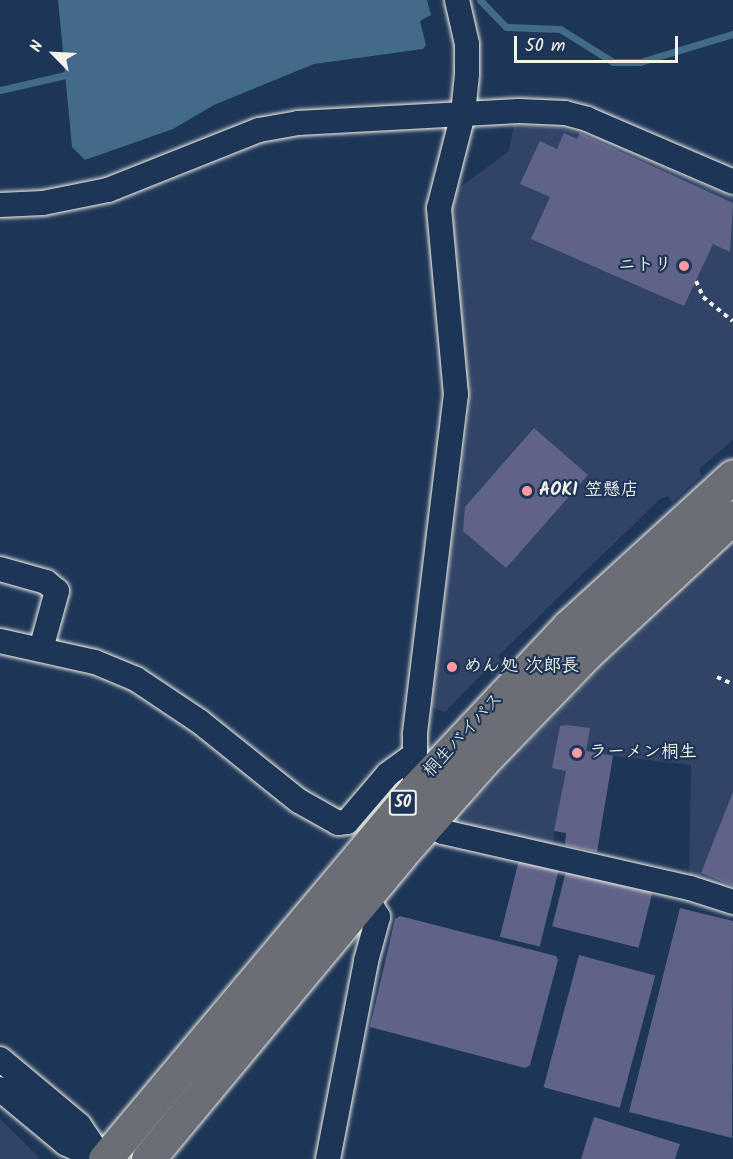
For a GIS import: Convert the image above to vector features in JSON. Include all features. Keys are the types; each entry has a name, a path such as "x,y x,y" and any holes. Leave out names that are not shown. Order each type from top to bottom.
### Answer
{"highway":[{"name":"桐生バイパス","path":"102,1159 310,910 415,790 569,626 733,476"},
{"name":"桐生バイパス","path":"148,1159 429,821 585,655 733,517"}],"street":[{"path":"457,0 467,44 463,114 439,207 456,394 414,755 415,790 429,821 452,835 690,888 733,902"},
{"path":"0,205 44,203 108,190 259,130 298,123 463,114 565,113 588,119 733,182"},
{"path":"0,569 46,582 57,591 42,649"},
{"path":"0,641 95,662 160,693 299,801 338,823 347,822 388,774 414,755"},
{"path":"328,1159 366,961 378,917 366,897"},
{"path":"0,1059 79,1125 102,1159"},
{"path":"0,1089 65,1143 102,1159"}],"path":[{"path":"696,281 704,297 733,321"},
{"path":"717,677 733,684"}],"shaded area":[{"path":"58,0 427,0 431,15 420,21 426,45 423,49 314,64 214,105 173,129 85,160 72,147"},
{"path":"514,125 557,127 598,137 733,198 733,440 699,469 701,476 672,502 668,496 660,499 500,654 498,657 503,663 492,675 487,669 445,712 431,707 469,412 452,198 455,191 509,151"},
{"path":"733,547 733,891 689,879 691,765 613,756 609,778 566,771 551,851 459,823 474,801 590,679"},
{"path":"0,1119 38,1156 39,1159 0,1159"}],"building":[{"path":"564,133 577,139 580,133 733,203 730,252 713,244 684,306 531,239 550,197 520,184 540,141 557,149"},
{"name":"AOKI 笠懸店","path":"534,428 588,475 506,568 463,531 465,507"},
{"path":"560,726 590,728 586,751 613,756 597,852 565,845 566,833 554,831 566,771 552,768"},
{"path":"733,792 733,886 701,873"},
{"path":"519,860 559,870 540,947 500,937"},
{"path":"566,871 652,893 639,948 552,926"},
{"path":"680,908 733,921 732,1138 629,1112"},
{"path":"400,916 556,956 558,960 530,1065 525,1068 370,1027 395,919"},
{"path":"579,955 655,975 620,1108 544,1087"},
{"path":"594,1117 680,1144 675,1159 581,1159"}],"waterway":[{"path":"480,0 506,27 560,29 613,62 640,62 733,34"},
{"path":"0,90 74,73"}],"place":[{"name":"ニトリ","path":"684,266"},
{"name":"AOKI 笠懸店","path":"527,491"},
{"name":"めん処 次郎長","path":"452,667"},
{"name":"ラーメン桐生","path":"577,753"}]}
